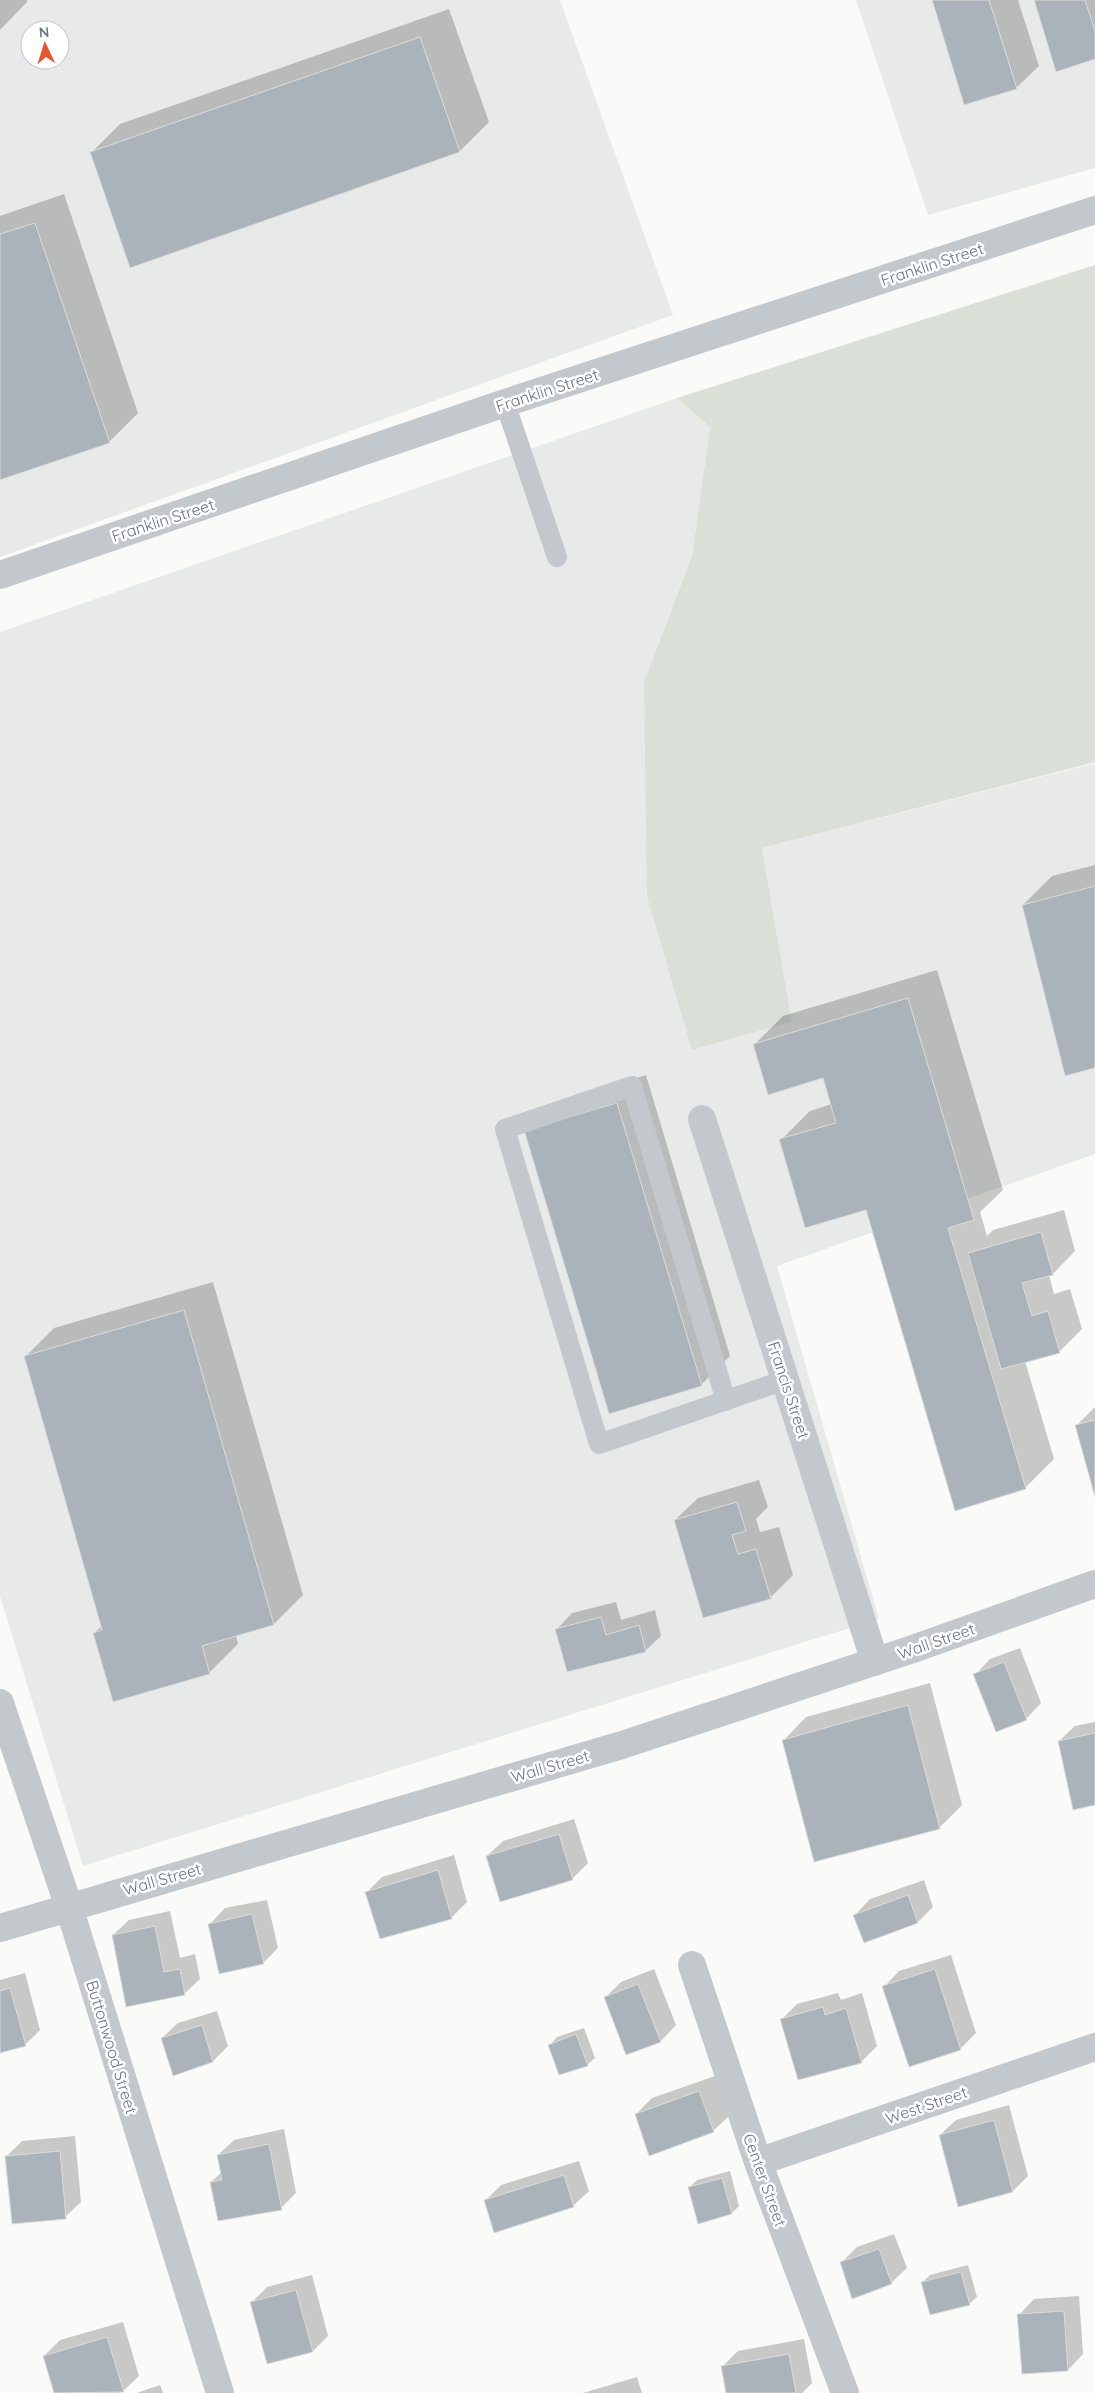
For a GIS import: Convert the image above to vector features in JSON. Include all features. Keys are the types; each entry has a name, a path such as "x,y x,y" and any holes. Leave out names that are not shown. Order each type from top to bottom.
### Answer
{"street":[{"name":"Franklin Street","path":"0,574 505,403 1095,210"},
{"name":"Francis Street","path":"702,1119 875,1662"},
{"name":"Wall Street","path":"0,1928 622,1745 875,1662 1095,1584"},
{"name":"Buttonwood Street","path":"0,1703 69,1907 220,2393"},
{"name":"Center Street","path":"692,1965 758,2162 845,2393"},
{"name":"West Street","path":"758,2162 1095,2047"}],"lane":[{"path":"505,403 556,557"},
{"path":"726,1401 632,1086 505,1129 600,1444 726,1401 785,1380"}],"shaded area":[{"path":"0,0 560,0 673,315 0,557"},
{"path":"856,0 1095,0 1095,168 928,215"},
{"path":"1095,265 1095,762 762,848 792,1022 692,1050 647,896 644,682 692,556 710,427 677,398"},
{"path":"677,398 710,427 692,556 644,682 692,1050 792,1022 762,848 1095,763 1095,1154 777,1266 879,1619 83,1866 0,1596 0,632"}],"building":[{"path":"932,0 989,0 1017,89 964,105"},
{"path":"1034,0 1085,0 1095,31 1095,59 1056,72"},
{"path":"420,37 460,152 130,268 90,152"},
{"path":"35,223 110,443 0,480 0,234"},
{"path":"1095,886 1095,1068 1065,1076 1022,905"},
{"path":"908,998 974,1220 948,1228 1026,1489 955,1511 866,1210 805,1228 779,1139 836,1123 823,1078 768,1095 753,1044"},
{"path":"617,1103 702,1386 609,1414 524,1130"},
{"path":"1041,1232 1053,1275 1022,1283 1032,1316 1048,1311 1060,1353 1001,1369 968,1253"},
{"path":"184,1310 274,1625 202,1646 210,1674 113,1702 93,1633 102,1630 24,1356"},
{"path":"1095,1420 1095,1497 1075,1425"},
{"path":"737,1502 746,1531 732,1535 738,1554 756,1549 771,1599 703,1618 674,1520"},
{"path":"601,1617 606,1635 639,1625 646,1652 567,1672 555,1629"},
{"path":"1004,1662 1027,1720 996,1732 973,1674"},
{"path":"908,1705 940,1829 814,1862 782,1740"},
{"path":"1095,1733 1095,1805 1073,1810 1058,1741"},
{"path":"559,1834 573,1880 500,1902 486,1856"},
{"path":"438,1870 452,1919 380,1939 365,1892"},
{"path":"908,1895 918,1923 864,1943 853,1915"},
{"path":"252,1914 264,1964 219,1974 208,1924"},
{"path":"155,1926 164,1972 180,1969 185,1995 126,2007 112,1935"},
{"path":"935,1969 961,2050 909,2067 882,1986"},
{"path":"638,1984 661,2042 626,2055 604,1997"},
{"path":"10,1988 26,2046 0,2053 0,1991"},
{"path":"823,2007 825,2015 846,2008 862,2063 798,2080 780,2019"},
{"path":"202,2025 213,2062 173,2076 161,2038"},
{"path":"576,2034 588,2066 559,2075 548,2045"},
{"path":"699,2091 714,2132 649,2156 635,2114"},
{"path":"994,2120 1013,2192 958,2207 939,2135"},
{"path":"269,2144 282,2210 218,2221 210,2182 222,2180 217,2155"},
{"path":"60,2151 66,2219 12,2224 5,2156"},
{"path":"564,2175 574,2207 494,2233 484,2200"},
{"path":"722,2178 732,2214 698,2224 688,2187"},
{"path":"879,2249 892,2284 852,2299 840,2262"},
{"path":"961,2272 970,2305 930,2315 921,2282"},
{"path":"296,2290 313,2352 267,2364 250,2302"},
{"path":"1064,2311 1068,2371 1022,2374 1017,2314"},
{"path":"107,2337 124,2392 54,2393 43,2356"},
{"path":"789,2354 796,2393 726,2393 721,2366"}]}
